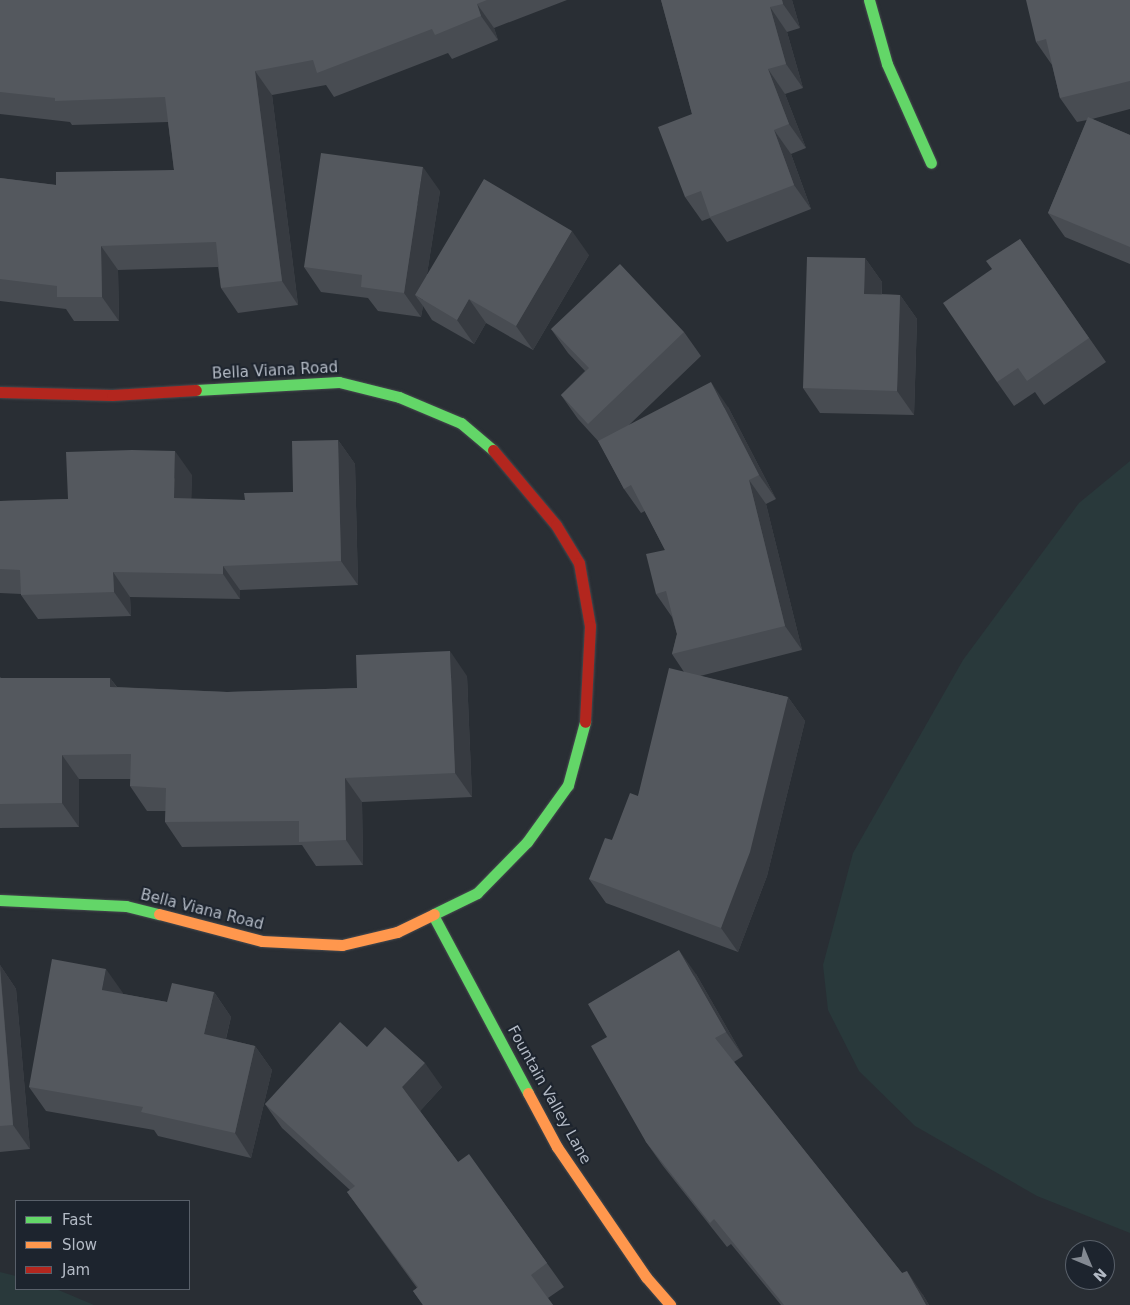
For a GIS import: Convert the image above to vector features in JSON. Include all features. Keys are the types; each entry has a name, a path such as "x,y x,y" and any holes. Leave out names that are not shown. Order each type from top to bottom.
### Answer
{"street":[{"path":"869,0 887,64 932,163"},
{"name":"Bella Viana Road","path":"0,392 112,395 339,382 399,397 461,424 503,459 556,525 579,563 590,626 587,716 568,785 526,842 477,893 397,932 342,945 262,941 126,906 0,900"},
{"name":"Fountain Valley Lane","path":"433,915 557,1147 646,1277 670,1305"}],"shaded area":[{"path":"1130,461 1130,1233 1037,1196 915,1126 859,1071 828,1010 823,965 853,853 963,660 1079,503"},
{"path":"0,1272 15,1276 15,1290 58,1290 94,1305 0,1305"}],"building":[{"path":"0,0 487,0 477,4 481,16 435,35 432,29 317,73 313,60 255,71 282,281 221,288 216,242 101,246 102,297 57,297 57,286 0,279 0,178 56,185 56,172 174,170 165,97 55,101 55,98 0,92"},
{"path":"661,0 782,0 783,4 770,7 786,64 768,69 789,124 774,130 794,185 710,217 701,191 685,197 658,127 692,114"},
{"path":"1026,0 1130,0 1130,81 1060,98 1046,39 1036,42"},
{"path":"1088,117 1130,135 1130,247 1048,213"},
{"path":"321,153 423,167 404,293 361,287 362,275 304,267"},
{"path":"484,179 572,231 516,326 469,299 457,320 415,295"},
{"path":"1020,239 1089,338 1027,381 1018,368 997,382 943,303 992,269 986,261"},
{"path":"807,257 865,258 864,294 900,295 897,391 803,388"},
{"path":"620,264 684,332 588,424 561,395 589,368 551,329"},
{"path":"711,382 759,475 749,480 785,626 672,654 677,634 666,591 656,594 646,554 665,550 631,485 624,489 598,441"},
{"path":"338,440 341,561 223,566 223,574 113,572 114,592 21,595 20,570 0,569 0,501 68,499 66,452 175,451 174,498 245,500 244,493 293,492 292,441"},
{"path":"450,651 455,773 345,778 346,840 299,842 299,821 165,822 166,788 130,786 131,754 62,755 62,803 0,804 0,678 110,678 110,687 227,692 357,688 356,655"},
{"path":"669,668 788,697 750,852 721,928 589,879 605,838 612,840 630,793 638,796"},
{"path":"679,950 726,1032 715,1038 902,1273 907,1271 926,1305 784,1305 714,1219 710,1223 646,1142 591,1046 607,1037 588,1004"},
{"path":"52,959 106,969 102,990 167,1002 172,983 214,992 204,1034 255,1046 235,1133 141,1112 143,1107 29,1087"},
{"path":"0,970 13,1125 0,1126"},
{"path":"340,1022 367,1047 385,1027 425,1063 402,1087 458,1162 469,1154 547,1263 531,1275 553,1305 423,1305 413,1291 418,1287 347,1192 355,1186 265,1104"}],"traffic: fast":[{"path":"869,0 887,64 931,163"},
{"path":"196,390 339,382 399,397 461,423 493,450"},
{"path":"434,914 477,893 527,842 568,785 585,722"},
{"path":"0,900 126,906 159,914"},
{"path":"433,915 528,1093"}],"traffic: slow":[{"path":"159,914 262,941 342,945 397,932 434,914"},
{"path":"528,1093 557,1147 646,1277 670,1305"}],"traffic: jam":[{"path":"0,392 112,395 196,390"},
{"path":"493,450 556,525 579,563 590,626 585,722"}]}
